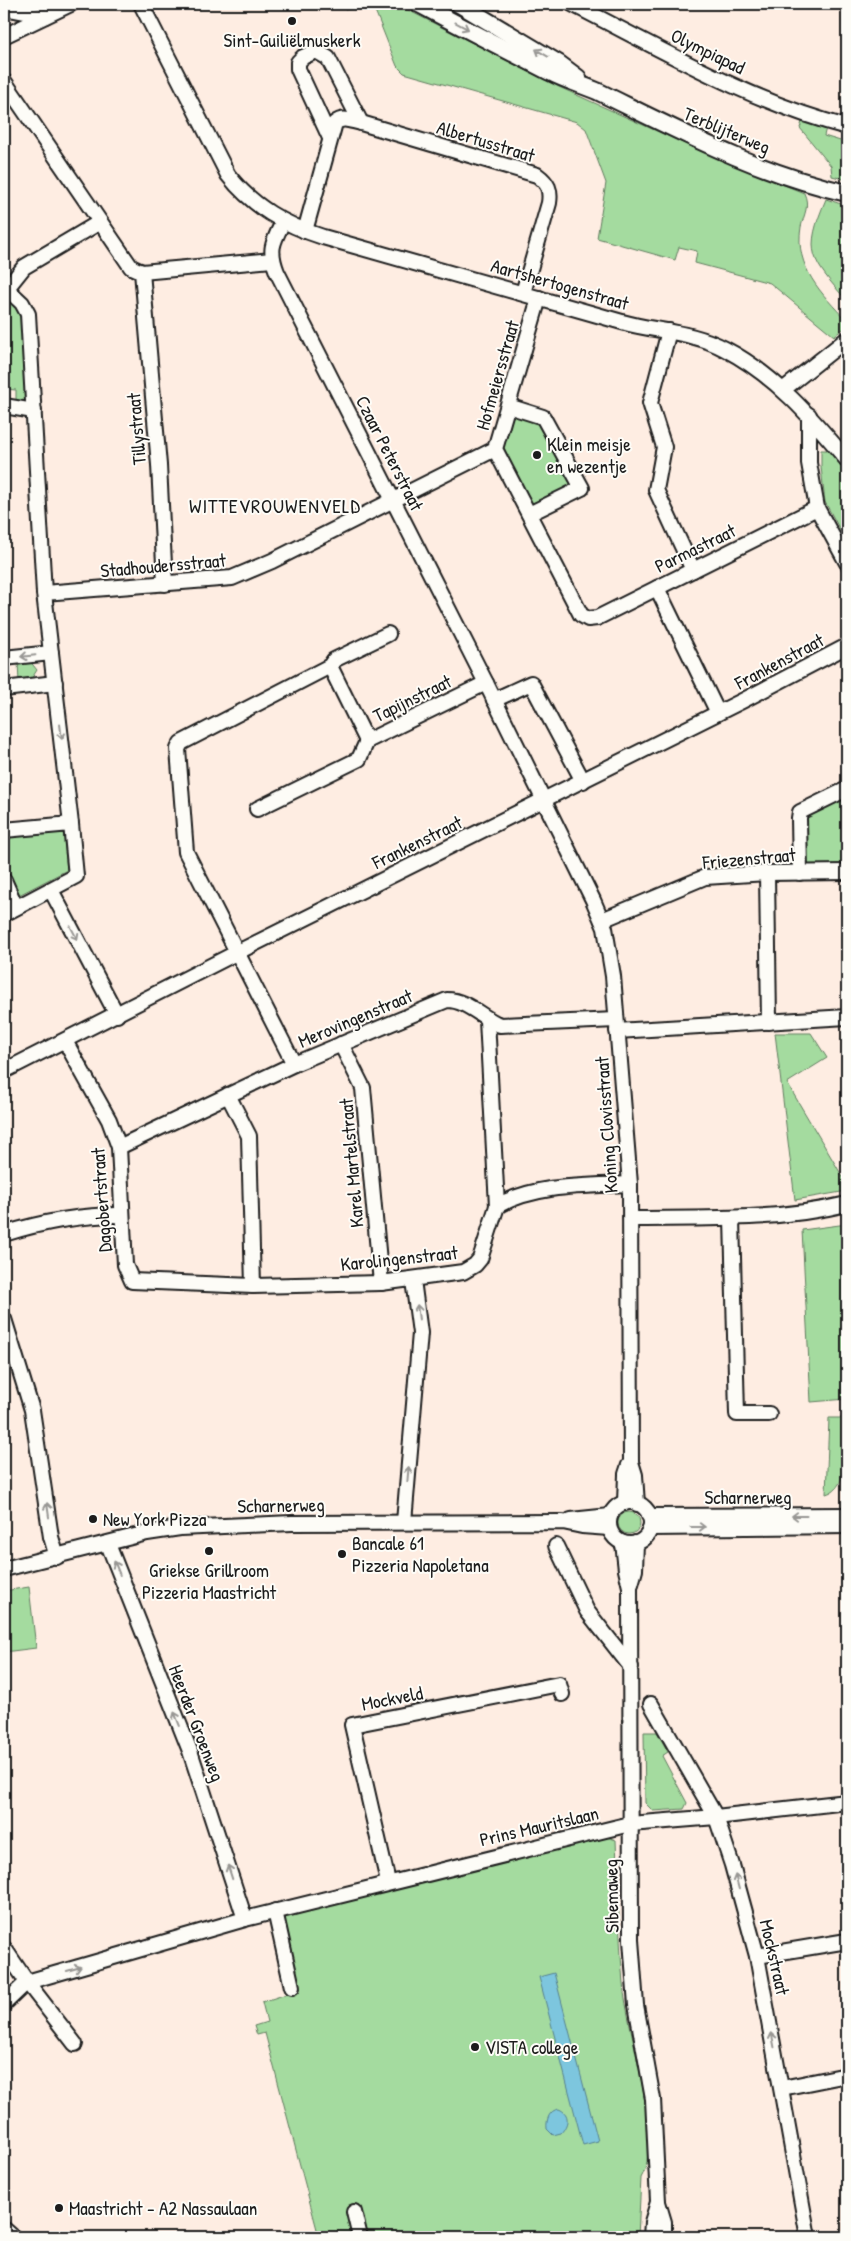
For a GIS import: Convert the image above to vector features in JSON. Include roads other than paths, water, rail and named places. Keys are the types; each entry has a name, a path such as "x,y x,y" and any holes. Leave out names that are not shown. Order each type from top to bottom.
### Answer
{"main road":[{"name":"Terblijterweg","path":"419,4 552,74 596,91 685,135 822,188 847,193"},
{"name":"Terblijterweg","path":"458,4 558,63 596,91"}],"street":[{"name":"Aartshertogenstraat","path":"141,4 228,174 259,206 283,222 305,231 627,323 698,336 725,349 784,389 847,460"},
{"name":"Olympiapad","path":"572,4 735,85 803,113 847,127"},
{"path":"4,36 62,6"},
{"path":"4,8 45,16"},
{"path":"330,138 298,69 298,62 309,54 316,51 328,58 360,123"},
{"path":"4,81 131,267 142,272 272,260 272,244 283,222"},
{"path":"305,231 335,124 339,120 360,123"},
{"name":"Albertusstraat","path":"360,123 537,174 544,179 550,193 549,203 524,293"},
{"path":"4,880 10,910 76,876 72,824 44,593 28,314 22,303 5,290 24,267 100,222"},
{"name":"Czaar Peterstraat","path":"272,260 544,800"},
{"name":"Tillystraat","path":"142,272 158,464 165,584"},
{"name":"Hofmeiersstraat","path":"539,298 495,450 581,615 588,619"},
{"path":"668,331 650,403 664,447 656,490 693,570"},
{"path":"784,389 847,339"},
{"path":"4,406 34,411"},
{"path":"508,406 543,417 582,488 530,514"},
{"path":"809,415 809,463 818,508 847,563"},
{"name":"Stadhoudersstraat","path":"44,593 218,580 243,575 495,450"},
{"name":"Parmastraat","path":"588,619 597,618 818,508"},
{"path":"657,588 718,713"},
{"path":"294,1064 186,852 178,749 181,743 330,666 334,660 388,634"},
{"name":"Frankenstraat","path":"4,1071 718,713 847,646"},
{"path":"4,658 51,653"},
{"path":"330,666 367,741"},
{"path":"4,689 55,683"},
{"name":"Tapijnstraat","path":"256,809 360,759 367,741 486,683"},
{"path":"494,700 531,683 583,781"},
{"path":"800,873 800,812 847,789"},
{"name":"Koning Clovisstraat","path":"544,800 602,920 612,961 630,1184 630,1462 635,1475 631,1504"},
{"path":"4,830 72,824"},
{"name":"Friezenstraat","path":"602,920 705,877 767,873 847,872"},
{"path":"767,873 770,1022"},
{"path":"51,890 117,1015"},
{"name":"Merovingenstraat","path":"119,1147 294,1064 447,1000 457,1000 487,1020 500,1025 617,1026 770,1022 847,1017"},
{"path":"487,1020 497,1206 507,1200 540,1190 630,1184"},
{"name":"Dagobertstraat","path":"65,1041 109,1120 119,1147 121,1214 125,1265 129,1277"},
{"name":"Karel Martelstraat","path":"342,1044 364,1088 380,1283"},
{"path":"228,1095 249,1136 253,1286"},
{"path":"631,1219 732,1218 789,1214 847,1204"},
{"name":"Karolingenstraat","path":"129,1277 132,1281 253,1286 380,1283 463,1272 476,1265 483,1251 497,1206"},
{"path":"4,1234 56,1220 90,1215 121,1214"},
{"path":"732,1218 737,1414 769,1414"},
{"path":"404,1522 420,1333 414,1280"},
{"path":"4,1319 32,1410 52,1537 57,1557"},
{"path":"631,1504 644,1508 649,1522 645,1537 630,1543 613,1535 610,1522 616,1508 631,1504"},
{"name":"Scharnerweg","path":"649,1522 847,1515"},
{"name":"Scharnerweg","path":"4,1569 147,1533 180,1528 246,1524 404,1522 563,1522 582,1526 610,1522"},
{"name":"Scharnerweg","path":"649,1522 847,1526"},
{"name":"Sibemaweg","path":"630,1543 626,1570 630,1587 632,1970 636,2004 653,2099 658,2202 664,2222 664,2237"},
{"name":"Heerder Groenweg","path":"108,1544 190,1751 245,1919"},
{"path":"556,1546 587,1611 630,1667"},
{"name":"Mockveld","path":"388,1882 352,1725 559,1684 562,1694"},
{"name":"Mockstraat","path":"651,1704 716,1817 732,1865 758,1956 808,2237"},
{"name":"Prins Mauritslaan","path":"27,1982 275,1911 630,1824 716,1817 847,1802"},
{"path":"275,1911 292,1987"},
{"path":"758,1956 847,1941"},
{"path":"4,1948 27,1982 75,2044"},
{"path":"4,2004 27,1982"},
{"path":"782,2088 847,2075"},
{"name":"Sibemaweg","path":"651,2237 652,2222 658,2202"},
{"path":"354,2212 360,2237"},
{"path":"4,2229 13,2237"}],"water":[{"path":"554,1973 598,2141 583,2145 539,1977"},
{"path":"559,2109 567,2117 567,2123 561,2133 553,2135 547,2129 547,2122 551,2113"}],"place":[{"name":"Sint-Guiliëlmuskerk","path":"292,21"},
{"name":"Klein meisje en wezentje","path":"537,455"},
{"name":"New York Pizza","path":"93,1519"},
{"name":"Griekse Grillroom Pizzeria Maastricht","path":"209,1551"},
{"name":"Bancale 61 Pizzeria Napoletana","path":"342,1554"},
{"name":"VISTA college","path":"475,2047"},
{"name":"Maastricht - A2 Nassaulaan","path":"59,2208"}],"district":[{"name":"WITTEVROUWENVELD","path":"275,506"}]}
